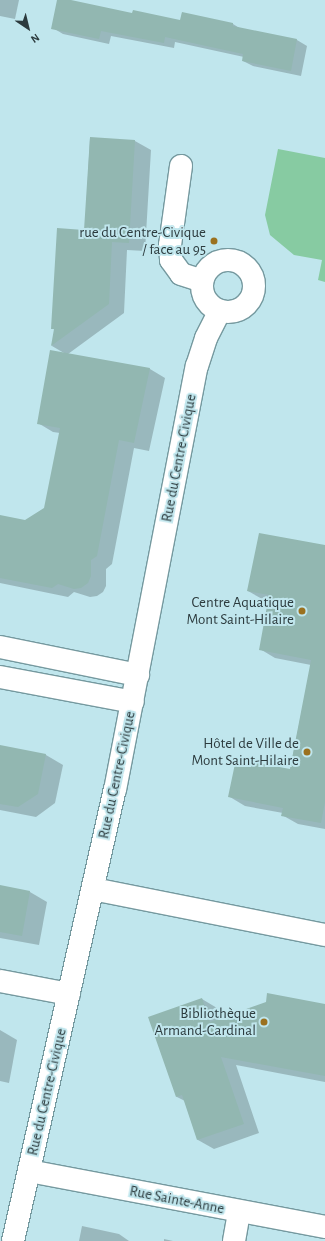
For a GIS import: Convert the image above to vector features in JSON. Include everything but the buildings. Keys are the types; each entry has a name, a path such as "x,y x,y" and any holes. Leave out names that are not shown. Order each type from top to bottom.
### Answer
{"street":[{"path":"181,166 170,238 171,260 182,274 202,281"},
{"path":"223,260 240,263 247,268 251,275 253,292 244,306 237,310 228,312 220,311 207,301 203,293 202,281 208,269 223,260"},
{"name":"Rue du Centre-Civique","path":"13,1241 93,889 133,702 197,366 206,338 220,311"},
{"path":"0,647 138,675"},
{"path":"0,677 133,702"},
{"path":"93,889 325,935"},
{"path":"0,981 69,994"},
{"name":"Rue Sainte-Anne","path":"29,1171 325,1227"},
{"path":"234,1241 240,1212"}],"green space":[{"path":"278,149 325,158 325,282 318,280 322,260 294,255 270,235 265,215"}],"place":[{"name":"rue du Centre-Civique / face au 95","path":"214,241"},
{"name":"Centre Aquatique Mont Saint-Hilaire","path":"302,611"},
{"name":"Hôtel de Ville de Mont Saint-Hilaire","path":"307,752"},
{"name":"Bibliothèque Armand-Cardinal","path":"264,1022"}]}
